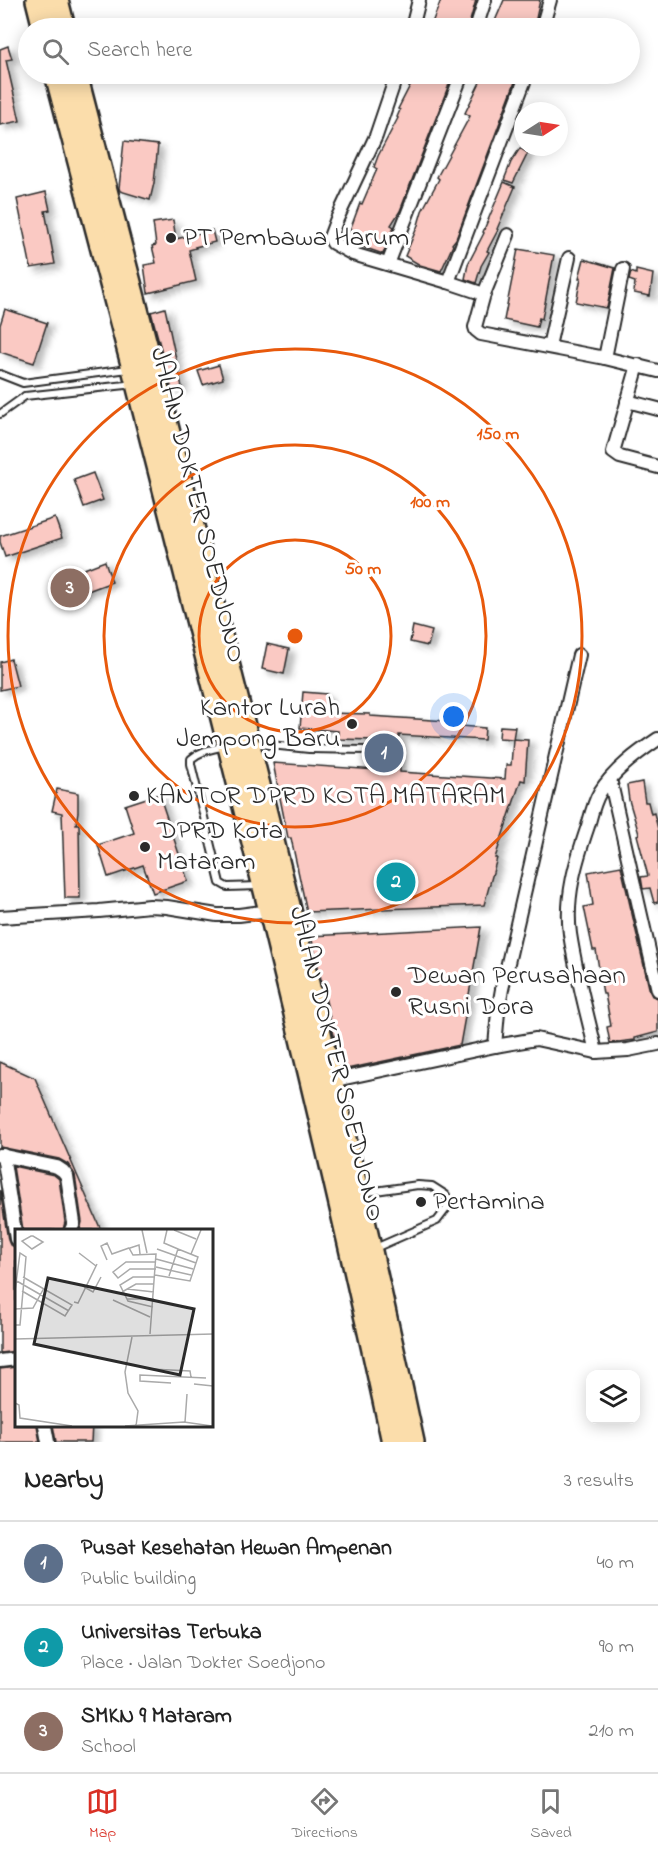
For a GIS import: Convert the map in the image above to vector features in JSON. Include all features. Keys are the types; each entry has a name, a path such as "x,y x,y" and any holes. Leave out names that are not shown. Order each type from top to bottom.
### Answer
{"highway":[{"path":"37,0 48,18"},
{"path":"55,18 57,0"},
{"name":"JALAN DOKTER SOEDJONO","path":"59,84 144,375"},
{"name":"JALAN DOKTER SOEDJONO","path":"78,84 144,375 238,744 263,886 313,1087 412,1442"},
{"name":"JALAN DOKTER SOEDJONO","path":"238,744 276,851 371,1250 371,1293 393,1442"}],"street":[{"path":"414,18 419,0"},
{"path":"479,18 485,0"},
{"path":"545,18 550,0"},
{"path":"393,84 375,136 330,237 333,243 353,254 484,294"},
{"path":"388,264 458,84"},
{"path":"448,282 523,84"},
{"path":"508,235 484,294 476,327 479,333 549,346 658,371"},
{"path":"549,346 569,258"},
{"path":"605,358 623,269"},
{"path":"638,365 613,452 620,457 658,467"},
{"path":"627,401 658,410"},
{"path":"495,1046 502,989 579,655"},
{"path":"596,1052 570,934 569,908 577,858 596,800 610,779 643,749 658,739"},
{"path":"610,779 658,990"},
{"path":"0,917 150,906 217,915 270,911"},
{"path":"331,1081 536,1039 596,1052 628,1050 658,1044"},
{"path":"15,1233 2,1155 57,1167 63,1171 67,1176 74,1223 71,1229"},
{"path":"0,1361 15,1359"},
{"path":"45,1427 48,1442"}],"lane":[{"path":"0,374 23,383 144,375"},
{"path":"0,414 25,396 144,375"},
{"path":"23,383 25,396"},
{"path":"263,886 227,887 220,883 191,759 203,752 238,744 367,750"},
{"path":"357,1193 418,1185 432,1186 446,1195 447,1208 437,1221 371,1250"}],"building":[{"path":"441,0 476,0 471,18 434,18"},
{"path":"504,0 540,0 536,18 496,18"},
{"path":"8,46 12,59 6,60 20,121 0,125 0,49"},
{"path":"411,84 449,84 400,211 391,225 394,227 383,254 346,241 360,203 362,204 377,169 374,167 378,156 398,118 400,110 398,109"},
{"path":"479,84 514,84 456,239 441,271 420,265 405,256 422,211 439,179 437,177 470,116 465,113"},
{"path":"124,141 158,145 150,200 120,191"},
{"path":"515,156 526,156 513,183 504,180"},
{"path":"504,182 515,187 487,251 489,252 481,266 476,283 465,279 468,264 484,233"},
{"path":"46,192 50,210 45,211 55,264 31,268 17,199"},
{"path":"173,220 176,239 212,230 215,242 189,250 196,281 148,293 144,265 156,263 152,246 156,245 153,223"},
{"path":"518,249 554,255 542,319 539,318 537,327 504,320"},
{"path":"584,259 615,268 607,308 576,302"},
{"path":"636,270 653,274 650,296 634,293 635,282 629,280 631,272 636,274"},
{"path":"165,308 182,387 172,390 151,312"},
{"path":"5,309 47,323 34,363 0,352 0,325"},
{"path":"219,365 223,379 203,385 198,371"},
{"path":"93,473 103,500 84,507 74,480"},
{"path":"55,518 62,538 5,557 0,536"},
{"path":"105,561 112,582 58,602 50,582"},
{"path":"413,626 432,631 428,646 410,642"},
{"path":"267,644 289,649 284,674 262,669"},
{"path":"11,659 18,686 0,690 0,662"},
{"path":"303,692 327,694 326,713 370,714 370,716 448,721 448,725 485,728 484,740 399,735 400,772 505,779 506,765 511,765 513,739 528,740 525,781 521,780 495,858 497,858 484,905 307,912 291,838 288,838 273,763 377,770 376,740 338,739 338,731 300,728"},
{"path":"500,726 515,727 513,739 499,738"},
{"path":"642,782 645,802 648,802 651,814 654,813 658,829 658,902 654,903 650,888 643,889 641,877 648,876 627,785"},
{"path":"57,789 78,793 76,824 79,824 80,898 65,898 62,813 52,811"},
{"path":"159,794 188,881 153,893 143,865 108,877 98,845 134,833 125,805"},
{"path":"621,866 650,992 652,996 658,998 658,1032 635,1038 635,1040 610,1043 607,1027 611,1026 605,994 603,994 596,950 593,950 584,907 593,905 588,872"},
{"name":"Dewan Perusahaan Rusni Dora","path":"481,927 460,1045 342,1070 311,936"},
{"path":"0,1062 35,1078 101,1229 80,1229 82,1222 75,1175 68,1164 59,1159 0,1147"},
{"path":"13,1166 54,1175 59,1179 65,1222 63,1229 23,1229"},
{"path":"0,1190 8,1240 10,1245 15,1247 15,1351 0,1353"},
{"path":"15,1367 15,1427 37,1427 40,1442 0,1442 0,1369"},
{"path":"53,1427 92,1427 91,1442 56,1442"}],"place":[{"name":"PT Pembawa Harum","path":"171,238"},
{"name":"SMKN 9 Mataram","path":"70,588"},
{"name":"Kantor Lurah Jempong Baru","path":"352,724"},
{"name":"Pusat Kesehatan Hewan Ampenan","path":"384,753"},
{"name":"KANTOR DPRD KOTA MATARAM","path":"134,796"},
{"name":"DPRD Kota Mataram","path":"145,847"},
{"name":"Universitas Terbuka","path":"396,882"},
{"name":"Dewan Perusahaan Rusni Dora","path":"396,992"},
{"name":"Pertamina","path":"421,1202"}]}
